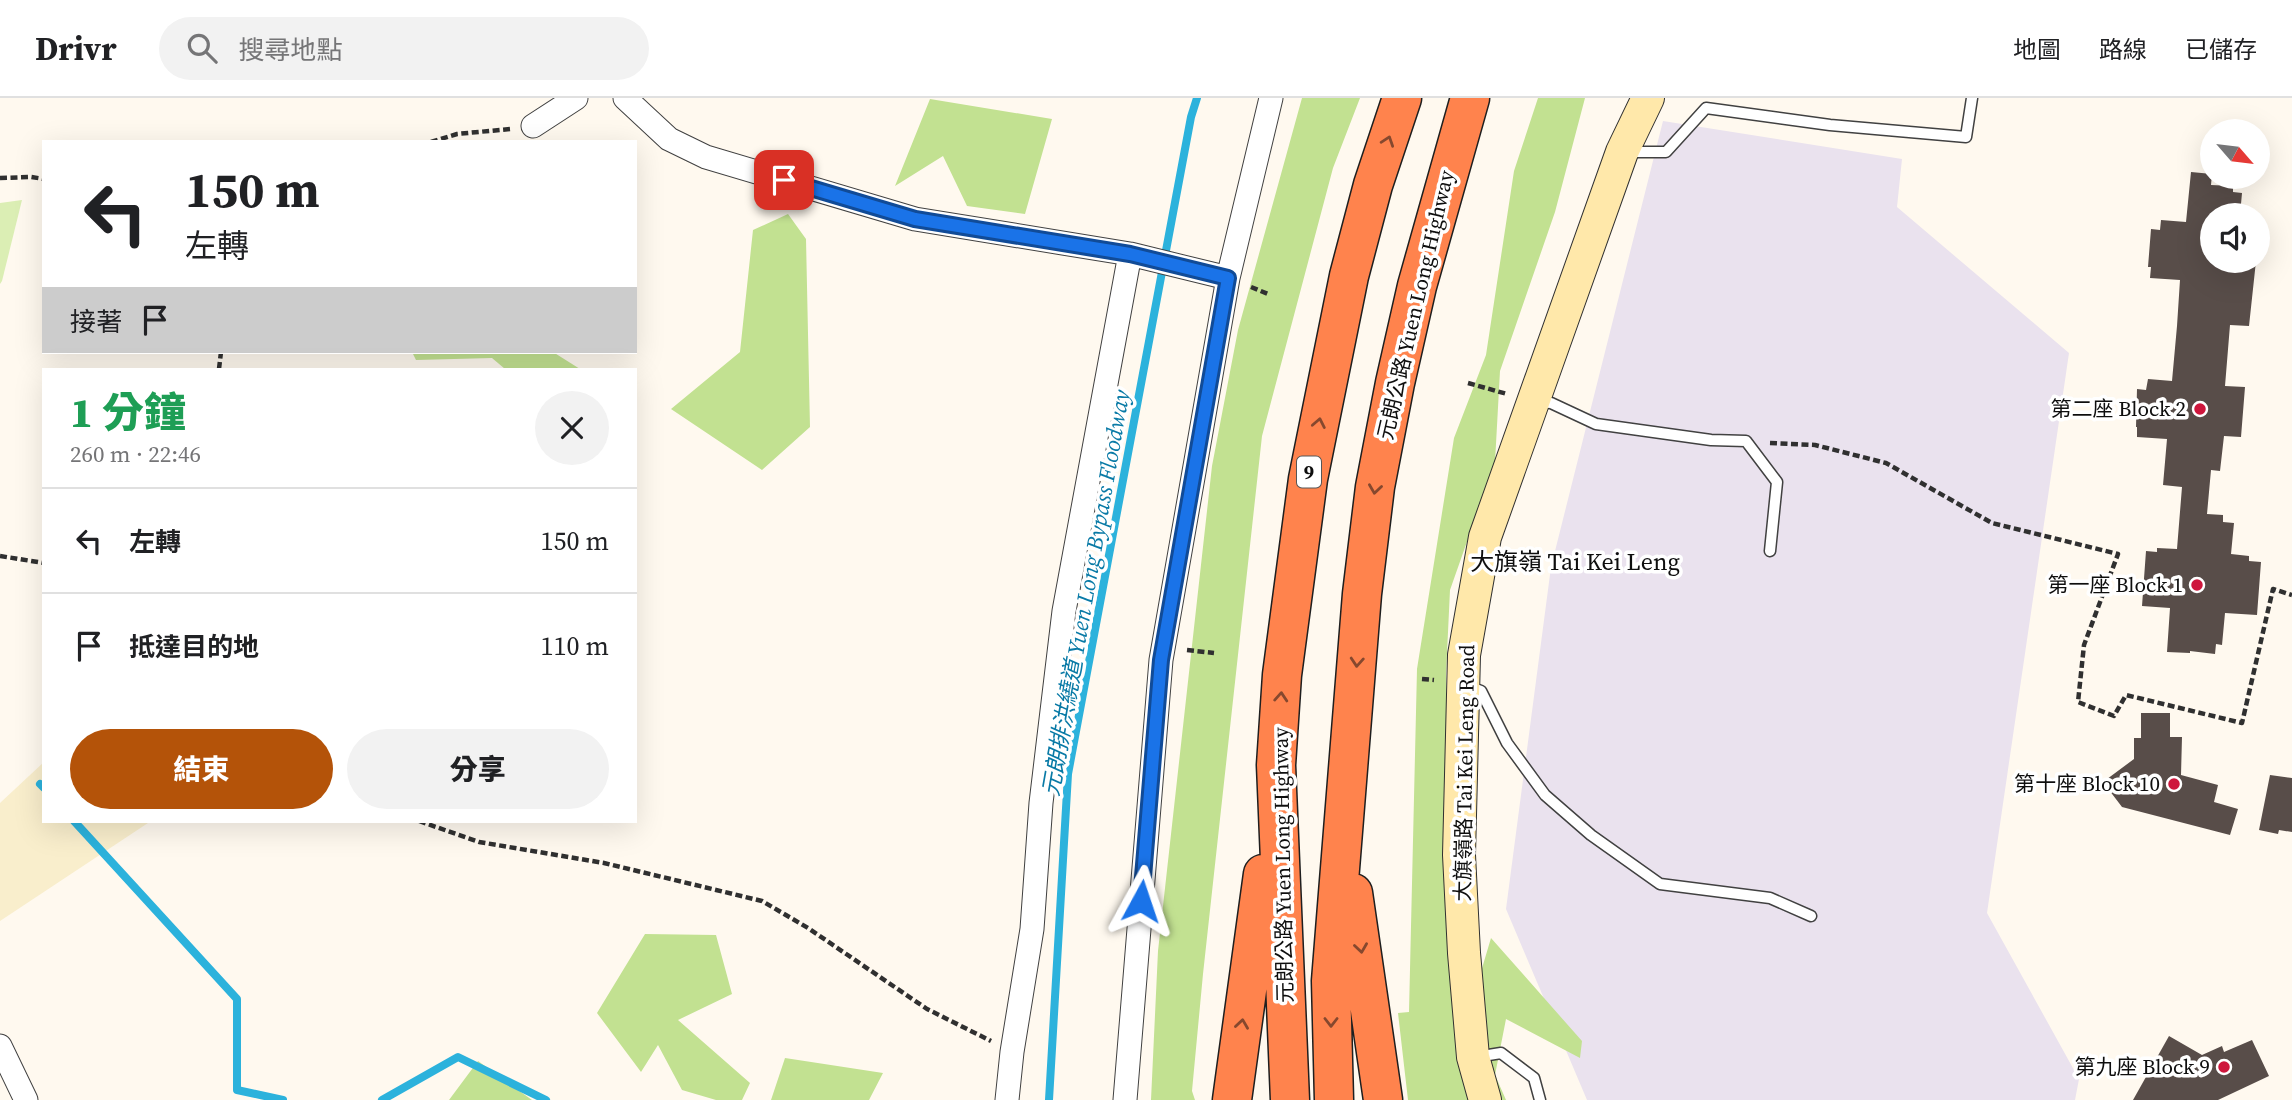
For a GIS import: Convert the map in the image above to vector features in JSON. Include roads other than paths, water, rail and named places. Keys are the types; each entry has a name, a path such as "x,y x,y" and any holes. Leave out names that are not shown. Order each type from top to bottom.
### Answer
{"highway":[{"name":"元朗公路 Yuen Long Highway","path":"1290,1100 1276,765 1283,662 1308,479 1349,276 1373,185 1402,98"},
{"name":"元朗公路 Yuen Long Highway","path":"1334,1100 1331,981 1336,904 1362,594 1374,487 1417,286 1470,98"},
{"path":"1232,1100 1276,765"},
{"path":"1344,832 1382,1100"}],"street":[{"path":"625,98 669,139 706,157 915,219 1130,254 1221,276"},
{"path":"1125,1100 1161,660 1221,276 1271,98"},
{"name":"大旗嶺路 Tai Kei Leng Road","path":"1485,1100 1473,1057 1459,855 1464,655 1485,537 1622,152 1648,98"},
{"path":"533,126 563,101"},
{"path":"1007,1100 1032,929 1041,803 1064,611 1130,254"},
{"path":"0,1046 26,1100"}],"lane":[{"path":"1622,152 1666,152 1706,108 1830,125 1966,136 1972,98"},
{"path":"1532,402 1551,403 1596,424 1711,440 1746,441 1777,482 1770,551"},
{"path":"1463,684 1481,691 1507,743 1545,795 1591,835 1660,884 1770,898 1811,916"},
{"path":"1473,1057 1502,1053 1534,1078 1540,1100"}],"waterway":[{"name":"元朗排洪繞道 Yuen Long Bypass Floodway","path":"1049,1100 1068,774 1191,117 1197,98"},
{"path":"76,823 237,999 237,1090 283,1100"},
{"path":"382,1100 458,1057 546,1100"}],"place":[{"name":"第二座 Block 2","path":"2200,409"},
{"name":"第一座 Block 1","path":"2197,585"},
{"name":"第十座 Block 10","path":"2174,784"},
{"name":"第九座 Block 9","path":"2224,1067"}],"district":[{"name":"大旗嶺 Tai Kei Leng","path":"1575,562"}]}
